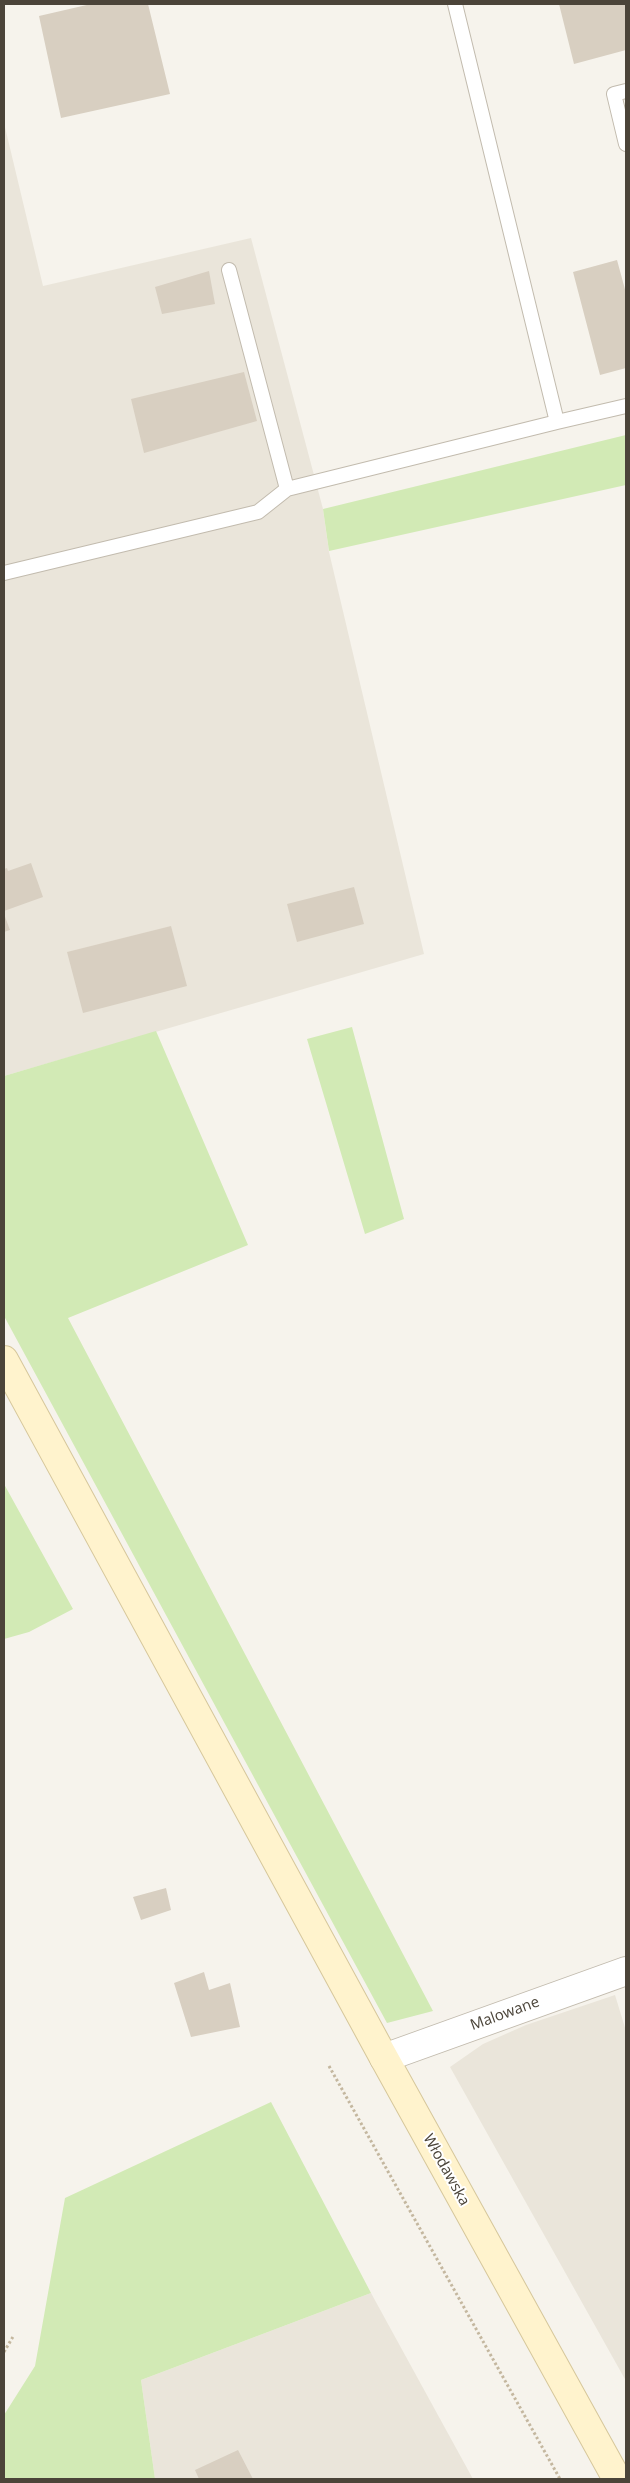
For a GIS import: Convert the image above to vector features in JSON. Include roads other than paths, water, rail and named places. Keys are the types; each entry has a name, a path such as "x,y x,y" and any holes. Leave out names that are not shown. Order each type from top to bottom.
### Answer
{"main road":[{"name":"Włodawska","path":"4,1360 384,2058 617,2479"}],"street":[{"name":"Malowane","path":"384,2058 626,1971"}],"lane":[{"path":"455,4 557,422"},
{"path":"626,91 614,94 626,144"},
{"path":"229,270 287,489"},
{"path":"4,573 258,512 287,489 626,406"}]}
